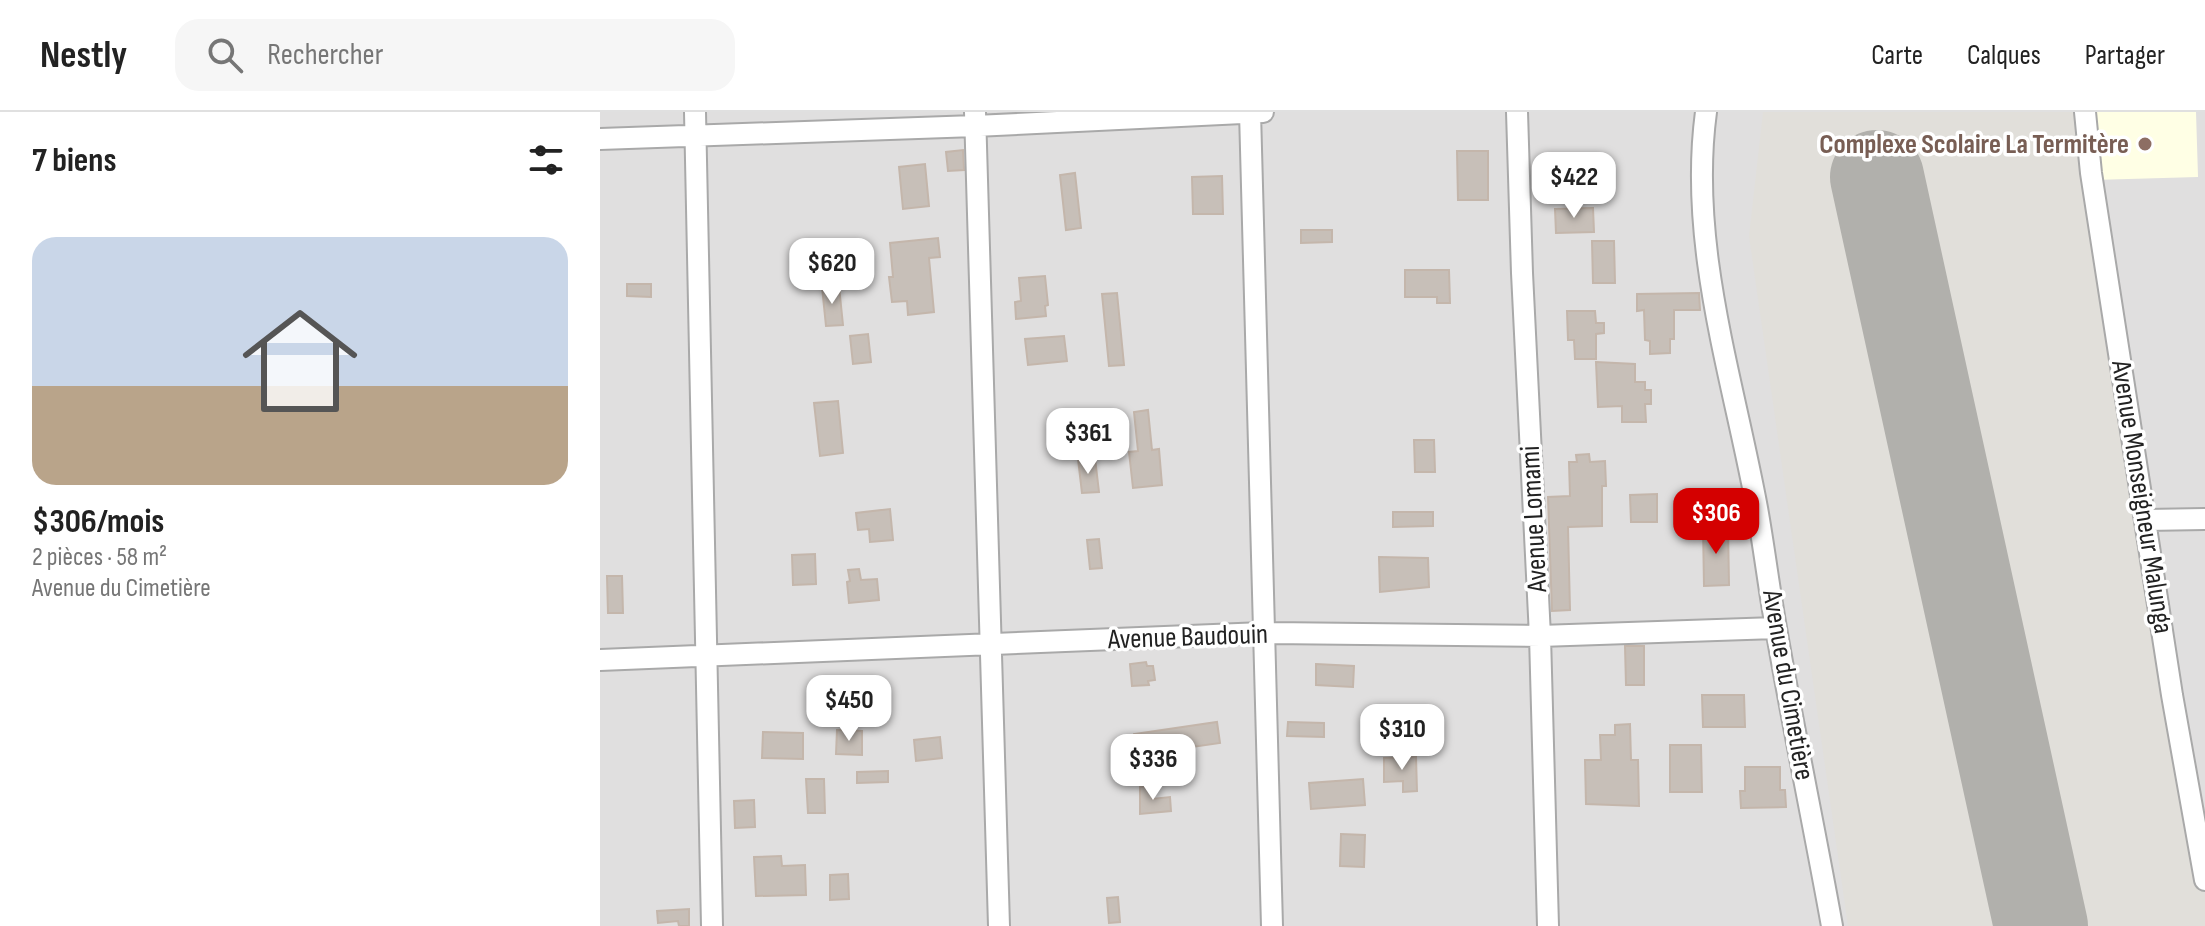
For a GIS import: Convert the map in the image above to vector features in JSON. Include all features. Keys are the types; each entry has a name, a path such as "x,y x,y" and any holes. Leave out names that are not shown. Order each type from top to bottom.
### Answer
{"street":[{"path":"695,112 712,926"},
{"path":"1250,112 1272,926"},
{"path":"600,139 975,119 1263,112"},
{"name":"Avenue Lomami","path":"1517,112 1540,636 1548,926"},
{"name":"Avenue du Cimetière","path":"1706,112 1703,212 1714,294 1757,508 1776,628 1832,926"},
{"name":"Avenue Monseigneur Malunga","path":"2085,112 2091,173 2185,773 2205,879"},
{"path":"975,119 999,926"},
{"path":"2146,520 2205,519"},
{"name":"Avenue Baudouin","path":"600,660 1263,633 1540,636 1776,628"}],"shaded area":[{"path":"600,112 2205,112 2205,926 600,926"},
{"path":"1763,112 2083,112 2164,665 2205,896 2205,926 1848,926 1749,236"},
{"name":"Complexe Scolaire La Termitère","path":"2091,112 2196,112 2198,177 2093,180"}],"building":[{"path":"963,150 964,170 948,171 946,152"},
{"path":"1457,151 1488,151 1488,200 1458,200"},
{"path":"925,164 929,206 903,209 899,167"},
{"path":"1075,173 1081,228 1066,230 1060,175"},
{"path":"1222,176 1223,214 1193,214 1192,177"},
{"path":"1593,208 1594,232 1556,233 1555,209"},
{"path":"1301,230 1332,230 1332,242 1301,243"},
{"path":"938,238 940,257 929,258 934,312 908,315 907,301 892,302 890,243"},
{"path":"1592,241 1614,241 1615,283 1593,283"},
{"path":"1405,270 1449,270 1450,303 1437,303 1437,297 1405,297"},
{"path":"1045,276 1046,316 1016,319 1015,302 1021,301 1019,278"},
{"path":"627,284 651,284 651,297 627,296"},
{"path":"839,286 843,325 826,326 822,287"},
{"path":"1117,293 1124,365 1109,366 1102,294"},
{"path":"1699,293 1700,310 1674,310 1674,339 1670,339 1670,353 1650,354 1650,341 1645,340 1644,310 1637,311 1637,294"},
{"path":"1567,311 1595,311 1596,323 1604,323 1604,333 1596,334 1596,359 1575,359 1574,340 1568,340"},
{"path":"868,334 871,362 853,364 850,336"},
{"path":"1064,336 1067,361 1028,365 1025,339"},
{"path":"1596,362 1635,364 1635,382 1645,382 1645,390 1651,390 1651,404 1645,404 1646,422 1622,422 1622,406 1598,407"},
{"path":"838,401 843,453 820,456 814,403"},
{"path":"1148,410 1152,450 1159,449 1162,485 1133,488 1129,452 1138,451 1134,412"},
{"path":"1414,440 1434,440 1435,472 1415,472"},
{"path":"1589,454 1590,462 1605,461 1602,526 1568,527 1570,610 1552,611 1548,497 1570,496 1569,462 1577,462 1576,455"},
{"path":"1095,458 1099,492 1082,493 1078,459"},
{"path":"1657,494 1657,522 1631,522 1630,495"},
{"path":"890,509 893,540 870,542 869,529 858,530 856,513"},
{"path":"1393,512 1433,512 1433,526 1393,527"},
{"path":"1703,527 1728,527 1729,585 1704,586"},
{"path":"1099,539 1102,568 1090,569 1087,540"},
{"path":"815,554 816,584 793,585 792,555"},
{"path":"1379,557 1428,558 1429,587 1380,592"},
{"path":"859,569 861,580 877,579 879,600 849,603 848,570"},
{"path":"607,576 622,576 623,613 608,613"},
{"path":"1625,646 1644,646 1644,685 1626,685"},
{"path":"1146,662 1147,666 1153,666 1155,680 1148,681 1149,685 1132,686 1130,664"},
{"path":"1316,664 1354,666 1353,687 1316,685"},
{"path":"1702,695 1744,695 1745,727 1703,727"},
{"path":"1217,722 1220,743 1136,755 1134,734"},
{"path":"1288,722 1324,723 1324,737 1287,736"},
{"path":"1630,724 1631,760 1638,760 1639,806 1586,804 1585,760 1601,760 1600,735 1615,735 1615,725"},
{"path":"837,730 862,731 862,755 836,754"},
{"path":"763,732 803,733 803,759 762,758"},
{"path":"940,737 942,758 916,761 914,740"},
{"path":"1670,745 1701,745 1702,792 1670,792"},
{"path":"1416,757 1417,791 1403,792 1403,781 1384,782 1384,758"},
{"path":"1745,767 1780,767 1780,790 1785,790 1786,807 1741,808 1740,791 1745,791"},
{"path":"888,771 888,782 857,783 857,772"},
{"path":"806,779 824,779 825,813 808,813"},
{"path":"1363,779 1365,805 1311,809 1309,783"},
{"path":"1151,786 1152,799 1170,797 1171,811 1140,814 1140,787"},
{"path":"754,800 755,827 735,828 734,801"},
{"path":"1341,834 1365,835 1364,867 1340,866"},
{"path":"781,856 782,866 805,865 806,895 756,896 754,857"},
{"path":"848,874 849,899 830,900 830,875"},
{"path":"1118,897 1120,922 1109,923 1107,898"},
{"path":"689,909 689,926 679,926 678,921 658,923 657,911"}],"runway":[{"path":"1877,177 2041,926"}],"place":[{"name":"Complexe Scolaire La Termitère","path":"2145,144"}]}
